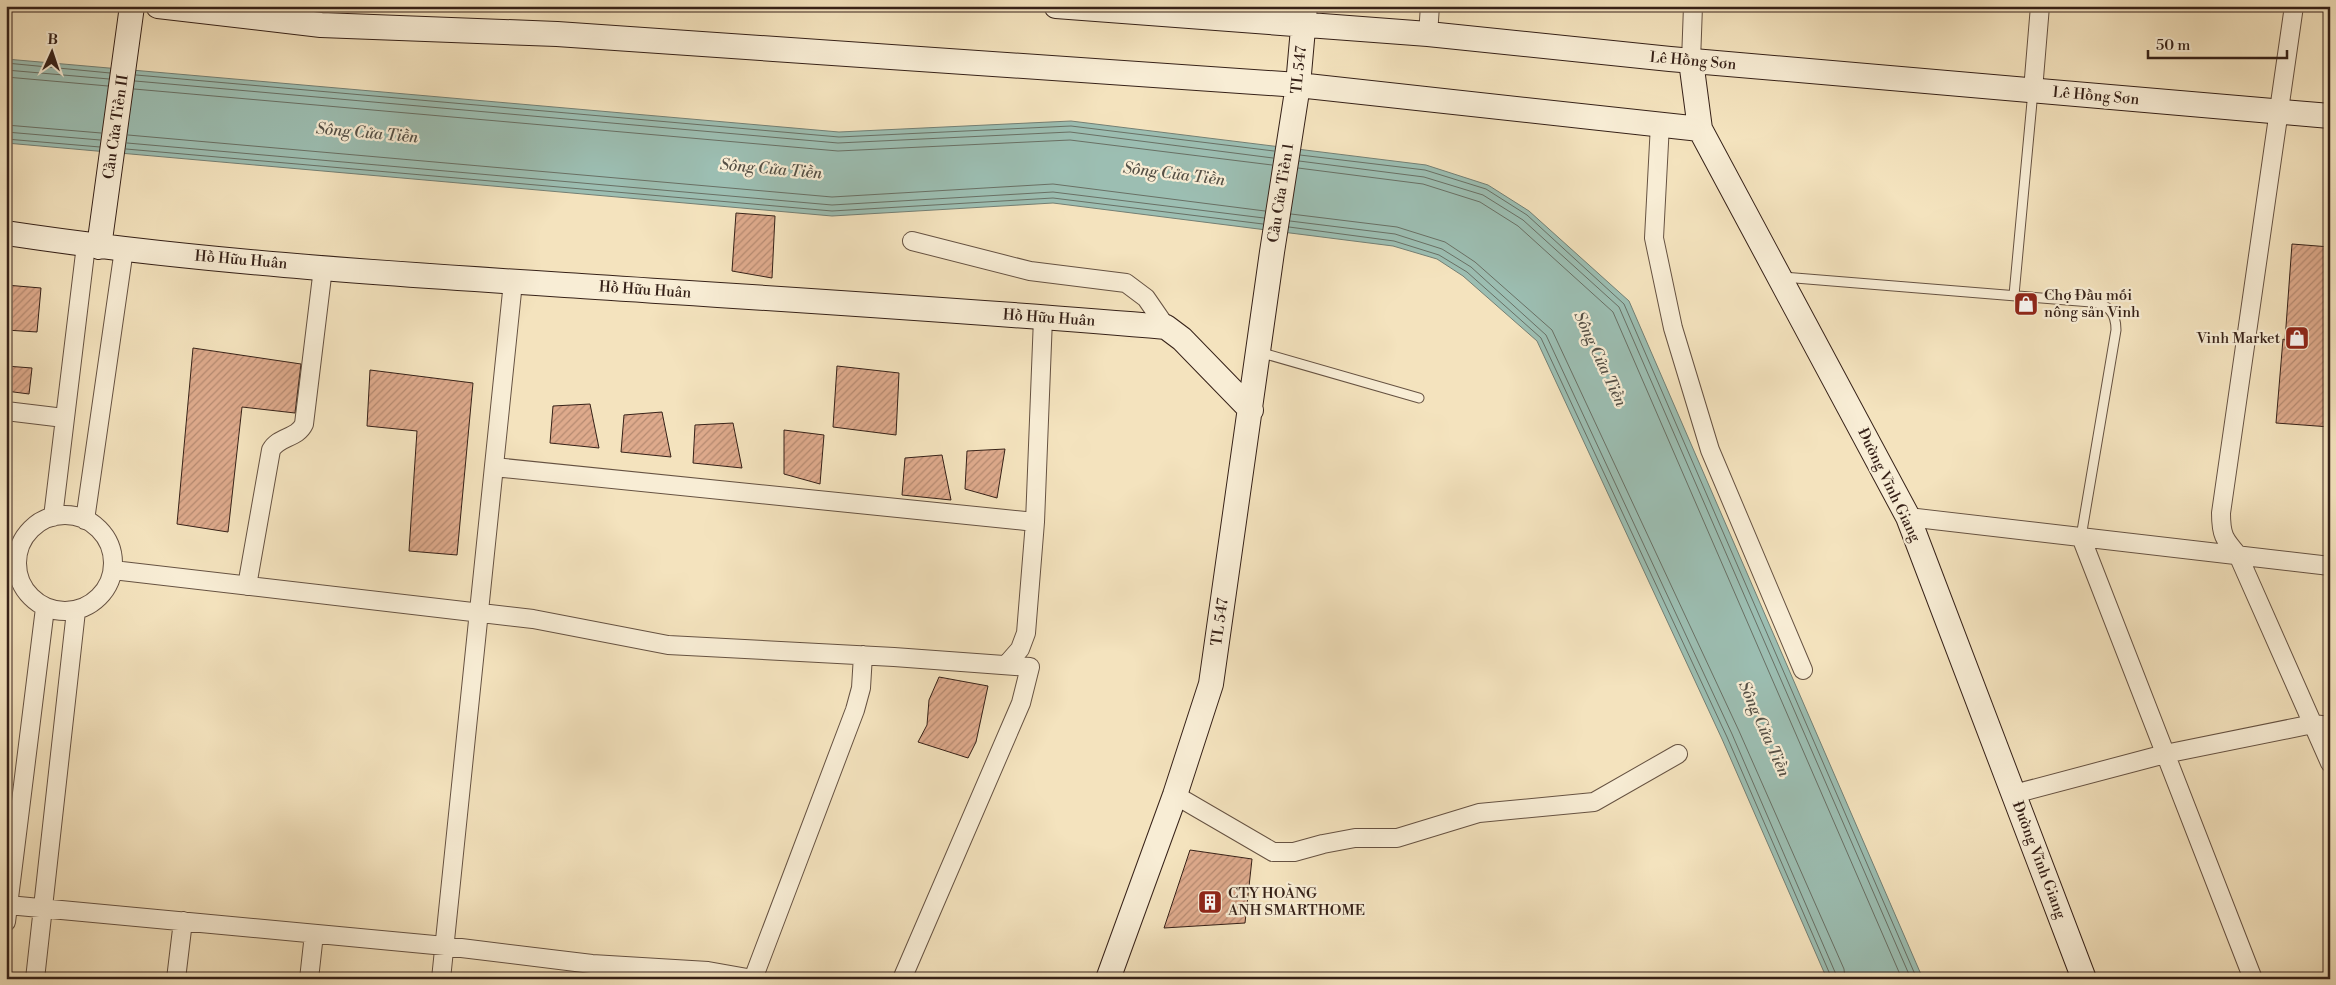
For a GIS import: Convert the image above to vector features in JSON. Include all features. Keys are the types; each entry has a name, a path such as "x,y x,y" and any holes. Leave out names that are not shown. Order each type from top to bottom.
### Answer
{"street":[{"path":"158,6 321,25 556,34 1298,85 1700,128"},
{"name":"Lê Hồng Sơn","path":"1056,6 1304,16 1428,34 1691,61 2330,116"},
{"path":"1428,34 1430,6"},
{"path":"1691,61 1693,6"},
{"path":"2033,90 2040,6"},
{"path":"2294,6 2221,513 2221,533 2238,555 2321,725 2330,763"},
{"name":"Cầu Cửa Tiền II","path":"93,246 106,204 131,14"},
{"name":"TL 547","path":"1291,133 1298,85 1304,16"},
{"name":"Đường Vĩnh Giang","path":"1691,61 1700,128 1908,517 2084,979"},
{"path":"1660,124 1654,238 1673,328 1710,450 1803,670"},
{"name":"Cầu Cửa Tiền 1","path":"1272,252 1291,133"},
{"name":"Hồ Hữu Huân","path":"6,232 93,246 323,268 905,307 1166,327"},
{"path":"912,241 1030,271 1126,283 1146,298 1166,327 1182,339 1251,410"},
{"path":"53,517 64,418 93,246"},
{"path":"85,520 124,249"},
{"name":"TL 547","path":"1108,979 1175,795 1211,684 1272,252"},
{"path":"248,586 271,450 280,441 298,433 304,424 323,268"},
{"path":"441,979 513,282"},
{"path":"1006,666 1020,649 1026,633 1035,522 1043,318"},
{"path":"6,411 64,418"},
{"path":"494,467 1035,522"},
{"path":"75,516 96,526 110,546 113,558 113,570 109,584 101,596 89,605 76,610 65,612 45,608 33,600 24,589 11,562 27,533 41,521 53,517 75,516"},
{"path":"1908,517 2330,566"},
{"path":"2081,537 2253,979"},
{"path":"113,570 533,619 668,645 863,655 1030,667 1021,703 902,979"},
{"path":"45,608 7,914 43,909 445,946 591,971 708,971 753,979 855,710 861,688 863,655"},
{"path":"35,979 76,610"},
{"path":"2014,794 2165,754 2321,725"},
{"path":"1175,795 1273,852 1294,852 1355,838 1397,838 1479,813 1594,802 1678,754"},
{"path":"176,979 183,922"},
{"path":"309,979 314,934"}],"lane":[{"path":"2014,295 2033,90"},
{"path":"1781,277 2100,303 2112,311 2115,316 2116,330 2081,537"},
{"path":"1259,352 1419,398"}],"water":[{"name":"Sông Cửa Tiền","path":"6,59 839,132 1071,121 1426,165 1488,185 1529,211 1629,301 1923,979 1827,979 1722,739 1537,341 1463,276 1437,259 1393,246 1053,203 832,216 6,143"}],"building":[{"path":"736,213 775,216 772,278 732,271"},
{"path":"2292,244 2330,247 2330,427 2276,423 2283,339 2285,340"},
{"path":"6,285 41,288 37,332 6,330"},
{"path":"193,348 301,364 295,413 242,407 228,532 177,524"},
{"path":"6,366 32,368 29,394 6,391"},
{"path":"837,366 899,373 896,435 833,427"},
{"path":"370,370 473,383 457,555 409,551 417,431 367,426"},
{"path":"590,404 599,448 550,443 553,406"},
{"path":"662,412 671,457 621,452 624,415"},
{"path":"733,423 742,468 693,463 695,425"},
{"path":"784,430 824,435 820,484 784,474"},
{"path":"1005,449 997,498 965,489 967,451"},
{"path":"942,455 951,500 902,495 905,458"},
{"path":"939,677 988,686 976,742 968,758 918,742 927,725 929,700"},
{"name":"CTY HOÀNG ANH SMARTHOME","path":"1190,850 1252,859 1245,923 1164,928"}],"place":[{"name":"Chợ Đầu mối nông sản Vinh","path":"2026,304"},
{"name":"Vinh Market","path":"2297,338"},
{"name":"CTY HOÀNG ANH SMARTHOME","path":"1210,902"}]}
